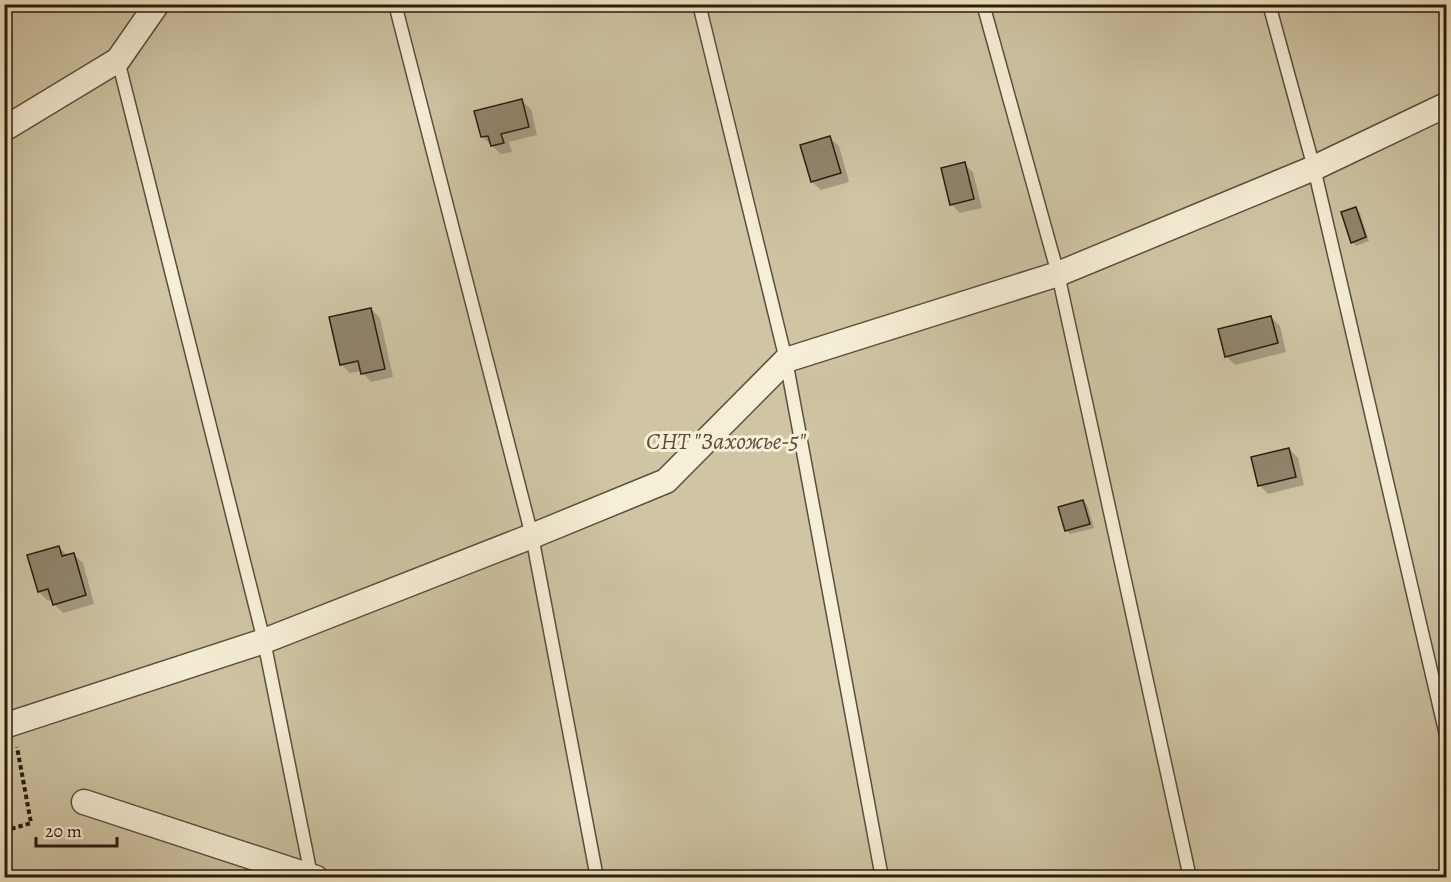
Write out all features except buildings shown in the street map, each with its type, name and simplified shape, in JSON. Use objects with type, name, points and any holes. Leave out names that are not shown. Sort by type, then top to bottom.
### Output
[{"type":"street","points":[[4,129],[118,60],[157,4]]},
{"type":"street","points":[[7,724],[264,641],[666,481],[786,360],[1058,274],[1314,168],[1446,105]]},
{"type":"street","points":[[84,802],[313,876]]},
{"type":"lane","points":[[395,4],[532,536],[597,878]]},
{"type":"lane","points":[[699,4],[786,360],[882,878]]},
{"type":"lane","points":[[983,4],[1058,274],[1190,878]]},
{"type":"lane","points":[[1269,4],[1314,168],[1446,735]]},
{"type":"lane","points":[[118,60],[264,641],[313,876]]},
{"type":"path","points":[[4,831],[31,822],[7,724]]},
{"type":"green space","name":"СНТ \"Захожье-5\"","points":[[4,5],[1446,5],[1446,877],[5,877]]}]
